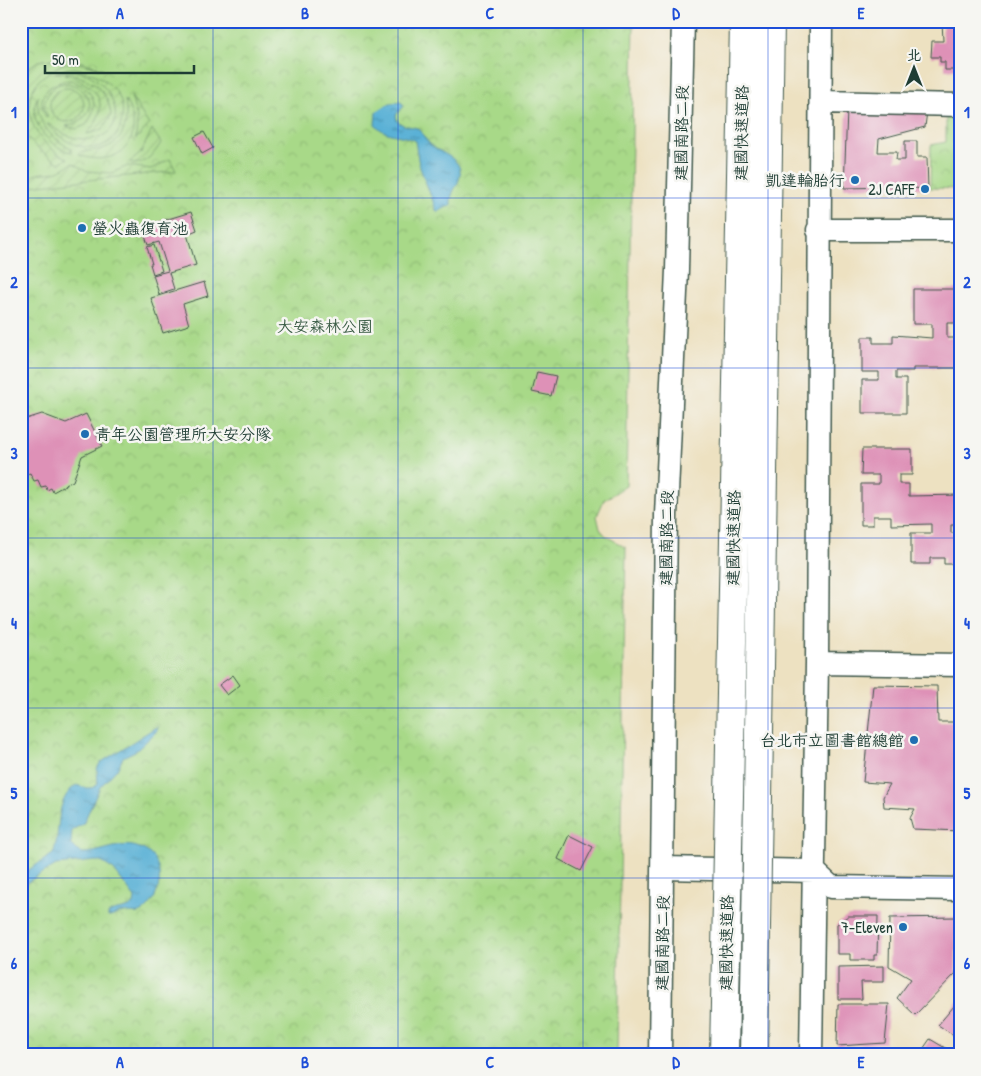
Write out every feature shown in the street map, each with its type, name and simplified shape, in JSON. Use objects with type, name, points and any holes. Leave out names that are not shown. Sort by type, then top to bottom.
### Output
[{"type":"highway","name":"建國快速道路","points":[[724,1055],[744,21]]},
{"type":"highway","name":"建國快速道路","points":[[754,1055],[770,21]]},
{"type":"highway","points":[[706,1055],[710,794],[731,640]]},
{"type":"street","name":"建國南路二段","points":[[660,1055],[666,515],[677,270],[683,21]]},
{"type":"street","points":[[811,1055],[817,663],[820,21]]},
{"type":"street","points":[[821,102],[960,105]]},
{"type":"street","points":[[818,230],[960,230]]},
{"type":"street","points":[[817,663],[960,664]]},
{"type":"street","points":[[663,868],[814,871],[831,887],[960,889]]},
{"type":"green space","name":"大安森林公園","points":[[21,21],[634,21],[626,486],[604,500],[597,516],[600,529],[605,535],[626,548],[617,1055],[21,1055]]},
{"type":"green space","points":[[59,58],[83,62],[103,69],[77,63],[64,64],[51,71],[39,81],[32,92],[29,105],[36,131],[55,151],[68,158],[59,163],[33,144],[26,135],[22,126],[20,105],[21,73],[38,61]]},
{"type":"green space","points":[[75,68],[94,74],[102,79],[116,91],[120,100],[122,119],[119,131],[112,140],[104,145],[86,147],[77,145],[60,136],[47,124],[81,139],[103,136],[111,129],[115,119],[115,108],[111,97],[104,87],[94,78],[82,72],[55,73]]},
{"type":"green space","points":[[67,73],[91,82],[97,86],[107,99],[111,115],[102,130],[87,134],[96,122],[100,112],[98,97],[94,91],[81,81],[65,75]]},
{"type":"green space","points":[[70,80],[90,93],[94,104],[91,117],[86,125],[76,129],[66,126],[82,119],[89,110],[89,100],[83,91],[74,85],[64,83],[54,87],[45,100],[44,107],[48,116],[46,117],[42,103],[46,91],[50,87],[62,81]]},
{"type":"green space","points":[[67,88],[74,89],[79,93],[83,98],[83,112],[79,117],[74,121],[67,122],[60,121],[55,117],[51,112],[50,105],[51,98],[55,93],[60,89]]},
{"type":"green space","points":[[38,96],[39,113],[46,128],[63,144],[71,148],[71,152],[55,145],[41,131],[35,114]]},
{"type":"green space","points":[[131,96],[149,125],[136,139],[137,118]]},
{"type":"green space","points":[[125,100],[131,114],[133,126],[131,138],[126,147],[118,154],[107,158],[79,155],[82,151],[105,148],[119,139],[125,123]]},
{"type":"green space","points":[[946,116],[960,116],[960,189],[930,188],[931,145],[946,142]]},
{"type":"green space","points":[[152,129],[161,143],[149,158],[137,164],[132,164],[130,162],[141,153]]},
{"type":"green space","points":[[170,159],[176,171],[30,186],[30,181],[35,175],[62,170],[73,163],[87,171],[111,173],[128,166],[151,169]]},
{"type":"water","points":[[401,102],[404,106],[396,115],[397,121],[403,125],[417,128],[433,147],[454,160],[460,170],[451,205],[437,212],[419,165],[415,141],[384,131],[375,124],[376,112],[390,103]]},
{"type":"water","points":[[158,727],[157,731],[137,750],[123,757],[118,768],[100,787],[83,824],[72,830],[71,844],[80,853],[123,846],[137,847],[146,851],[158,866],[159,884],[152,902],[142,912],[119,913],[108,917],[108,914],[111,912],[128,908],[134,904],[135,898],[114,870],[96,861],[56,865],[21,886],[21,875],[53,854],[61,808],[69,792],[76,785],[87,788],[98,784],[97,769],[100,763]]},
{"type":"building","points":[[942,21],[960,21],[958,70],[945,70],[945,62],[940,62],[940,57],[931,57],[932,41],[943,41]]},
{"type":"building","points":[[847,110],[927,111],[925,127],[879,139],[878,152],[897,152],[896,160],[905,160],[905,141],[917,141],[917,157],[927,157],[928,189],[895,187],[844,188]]},
{"type":"building","points":[[204,132],[213,148],[202,154],[194,137]]},
{"type":"building","points":[[191,212],[197,230],[187,234],[196,265],[169,273],[174,289],[159,294],[153,275],[168,271],[159,242],[148,245],[142,227]]},
{"type":"building","points":[[154,245],[162,271],[153,274],[147,247]]},
{"type":"building","points":[[204,282],[208,296],[183,304],[189,325],[163,333],[151,298]]},
{"type":"building","points":[[913,289],[960,289],[960,323],[947,323],[947,338],[959,338],[959,368],[913,368],[913,371],[896,371],[896,379],[906,379],[906,413],[862,413],[862,380],[879,380],[879,372],[862,372],[862,337],[873,337],[873,343],[893,343],[893,335],[932,338],[932,324],[913,324]]},
{"type":"building","points":[[537,372],[556,376],[551,396],[532,392]]},
{"type":"building","points":[[42,414],[66,423],[86,414],[102,446],[82,456],[73,481],[53,492],[51,488],[47,490],[46,486],[41,487],[38,480],[34,481],[30,473],[26,475],[21,464],[21,426],[24,424],[23,420]]},
{"type":"building","points":[[862,449],[912,449],[912,475],[899,475],[899,484],[909,484],[909,496],[960,495],[960,525],[951,525],[951,533],[960,533],[960,564],[944,564],[944,558],[930,558],[930,564],[911,564],[911,533],[931,533],[931,524],[891,525],[891,516],[873,516],[873,525],[861,525],[861,484],[879,484],[879,475],[861,475]]},
{"type":"building","points":[[233,675],[240,685],[227,695],[219,685]]},
{"type":"building","name":"台北市立圖書館總館","points":[[873,685],[937,686],[938,722],[960,722],[960,831],[913,829],[910,818],[915,809],[884,807],[883,797],[890,784],[863,782]]},
{"type":"building","points":[[569,835],[593,847],[581,871],[558,859]]},
{"type":"building","points":[[848,916],[878,916],[877,955],[874,955],[874,960],[850,960],[850,954],[837,954],[837,924]]},
{"type":"building","points":[[956,917],[956,973],[915,1015],[897,998],[911,979],[889,966],[890,918]]},
{"type":"building","points":[[884,966],[884,982],[861,982],[862,999],[838,999],[838,967]]},
{"type":"building","points":[[960,999],[960,1036],[958,1038],[938,1025]]},
{"type":"building","points":[[838,1004],[889,1004],[885,1043],[837,1046]]},
{"type":"building","points":[[930,1039],[957,1055],[919,1055]]},
{"type":"place","name":"凱達輪胎行","points":[[855,180]]},
{"type":"place","name":"2J CAFE","points":[[925,189]]},
{"type":"place","name":"螢火蟲復育池","points":[[82,228]]},
{"type":"place","name":"青年公園管理所大安分隊","points":[[85,434]]},
{"type":"place","name":"台北市立圖書館總館","points":[[914,740]]},
{"type":"place","name":"7-Eleven","points":[[903,927]]}]
